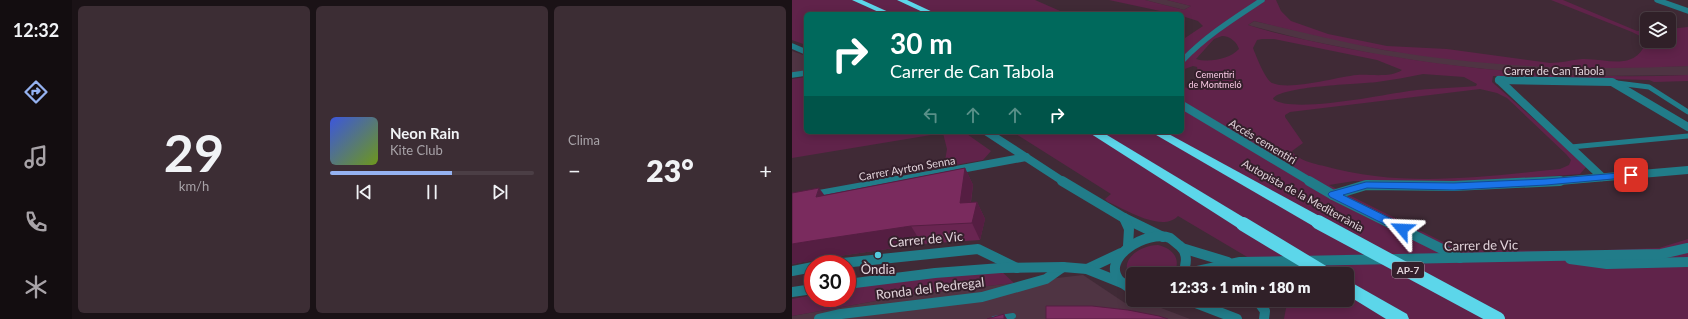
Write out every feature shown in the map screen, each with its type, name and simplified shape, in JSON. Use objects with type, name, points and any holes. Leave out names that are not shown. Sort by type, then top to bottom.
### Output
[{"type":"highway","points":[[856,0],[884,12]]},
{"type":"highway","points":[[901,0],[929,12]]},
{"type":"highway","points":[[1097,134],[1315,267]]},
{"type":"highway","name":"Autopista de la Mediterrània","points":[[1161,134],[1318,222],[1498,319]]},
{"type":"highway","points":[[1354,291],[1395,315]]},
{"type":"street","points":[[1184,59],[1198,44],[1220,27],[1262,0]]},
{"type":"street","points":[[1657,0],[1688,11]]},
{"type":"street","points":[[792,46],[804,51]]},
{"type":"street","points":[[792,75],[804,73]]},
{"type":"street","name":"Carrer de Can Tabola","points":[[1602,176],[1498,80],[1518,79],[1612,82],[1688,127]]},
{"type":"street","name":"Accés cementiri","points":[[1184,106],[1333,194],[1461,259]]},
{"type":"street","name":"Carrer de Vic","points":[[989,134],[1074,189],[1124,218],[1164,238],[1175,241],[1182,248],[1229,262]]},
{"type":"street","name":"Carrer Ayrton Senna","points":[[808,197],[1026,157]]},
{"type":"street","points":[[1333,194],[1366,185],[1454,186],[1546,182],[1602,176],[1688,170]]},
{"type":"street","points":[[1122,283],[1116,271],[1117,262],[1124,250],[1129,229],[1124,218]]},
{"type":"street","name":"Carrer de Vic","points":[[1087,269],[1105,262],[1142,239],[1164,238]]},
{"type":"street","points":[[1182,248],[1187,260],[1185,267]]},
{"type":"street","name":"Carrer de Vic","points":[[1210,267],[1229,262],[1557,258],[1661,254],[1688,248]]},
{"type":"street","name":"Carrer de Vic","points":[[856,262],[978,249],[1017,268]]},
{"type":"street","points":[[1557,258],[1607,264],[1688,262]]},
{"type":"street","points":[[1258,267],[1262,262]]},
{"type":"street","name":"Carrer de Vic","points":[[856,283],[935,273],[1063,267],[1087,269],[1126,286]]},
{"type":"street","name":"Ronda del Pedregal","points":[[819,319],[841,314],[982,297],[1046,279],[1063,267]]},
{"type":"street","points":[[792,270],[804,268]]},
{"type":"street","points":[[792,292],[804,290]]},
{"type":"street","points":[[1209,307],[1237,319]]},
{"type":"street","points":[[1262,307],[1265,311],[1264,319]]},
{"type":"lane","points":[[1617,84],[1649,87],[1688,112]]},
{"type":"lane","points":[[1571,148],[1688,136]]},
{"type":"lane","points":[[994,319],[1014,316]]},
{"type":"shaded area","points":[[1145,0],[1167,0],[1191,6],[1184,10]]},
{"type":"shaded area","points":[[1254,21],[1384,50],[1440,57],[1494,63],[1584,68],[1688,66],[1688,75],[1591,76],[1494,70],[1439,64],[1380,55],[1306,40],[1248,25]]},
{"type":"shaded area","points":[[792,51],[804,55],[804,71],[792,73]]},
{"type":"shaded area","points":[[1083,275],[1126,303],[1126,307],[1161,308],[1190,319],[792,319],[792,316],[842,307],[856,307],[856,305],[909,295]]},
{"type":"green space","points":[[792,0],[1035,0],[1062,12],[804,12],[804,44],[792,40]]},
{"type":"green space","name":"Cementiri de Montmeló","points":[[1109,0],[1145,0],[1184,10],[1191,6],[1167,0],[1276,0],[1281,11],[1291,21],[1328,34],[1387,46],[1447,49],[1550,63],[1582,59],[1618,62],[1627,61],[1634,58],[1643,48],[1676,48],[1676,28],[1688,27],[1688,66],[1574,68],[1498,64],[1422,56],[1368,47],[1254,21],[1248,25],[1284,35],[1345,48],[1387,56],[1472,68],[1515,72],[1602,76],[1688,75],[1688,81],[1654,82],[1649,80],[1493,76],[1492,82],[1587,166],[1580,174],[1455,184],[1354,181],[1329,185],[1459,250],[1577,251],[1659,248],[1688,239],[1688,319],[1284,319],[1286,307],[1354,307],[1354,267],[1264,267],[1178,216],[1171,221],[1153,221],[1133,214],[1108,202],[1105,199],[1111,194],[1016,134],[1184,134],[1184,87],[1201,90],[1197,67],[1193,66],[1184,69],[1184,39],[1203,26],[1198,21],[1184,17],[1184,12],[1165,12]],"holes":[[[1222,36],[1228,37],[1238,46],[1239,49],[1235,52],[1225,58],[1207,61],[1196,59],[1214,39]],[[1274,39],[1377,60],[1402,70],[1386,75],[1357,75],[1302,85],[1280,85],[1269,81],[1258,62],[1253,48],[1257,40]],[[1423,74],[1464,77],[1477,84],[1476,86],[1417,90],[1317,104],[1298,105],[1283,103],[1273,99],[1278,95],[1289,91],[1304,88],[1377,82]],[[1480,89],[1497,93],[1507,98],[1566,154],[1571,160],[1569,165],[1560,169],[1442,179],[1382,177],[1353,173],[1311,163],[1294,154],[1292,151],[1303,143],[1285,117],[1285,115],[1290,112]]]},
{"type":"green space","points":[[1551,0],[1563,0],[1637,31],[1640,31],[1640,36]]},
{"type":"green space","points":[[804,77],[804,134],[937,134],[792,158],[792,79]]},
{"type":"green space","points":[[943,134],[967,134],[991,151],[983,160],[944,167],[947,149]]},
{"type":"green space","points":[[1151,246],[1163,246],[1171,251],[1176,259],[1176,267],[1127,267],[1128,260],[1132,255]]},
{"type":"green space","points":[[1001,271],[1014,283],[909,295],[856,305],[856,286],[869,283]]},
{"type":"green space","points":[[804,297],[804,307],[842,307],[792,316],[792,299]]},
{"type":"building","points":[[965,168],[960,203],[977,202],[972,223],[911,226],[792,244],[792,193],[819,188],[816,197]]},
{"type":"building","points":[[1046,306],[1092,306],[1128,310],[1168,319],[1046,319]]},
{"type":"building","points":[[1004,314],[1004,319],[987,319]]},
{"type":"place","name":"Òndia","points":[[878,255]]},
{"type":"route","points":[[1402,229],[1333,194],[1366,185],[1454,186],[1546,182],[1602,176],[1631,175]]}]
